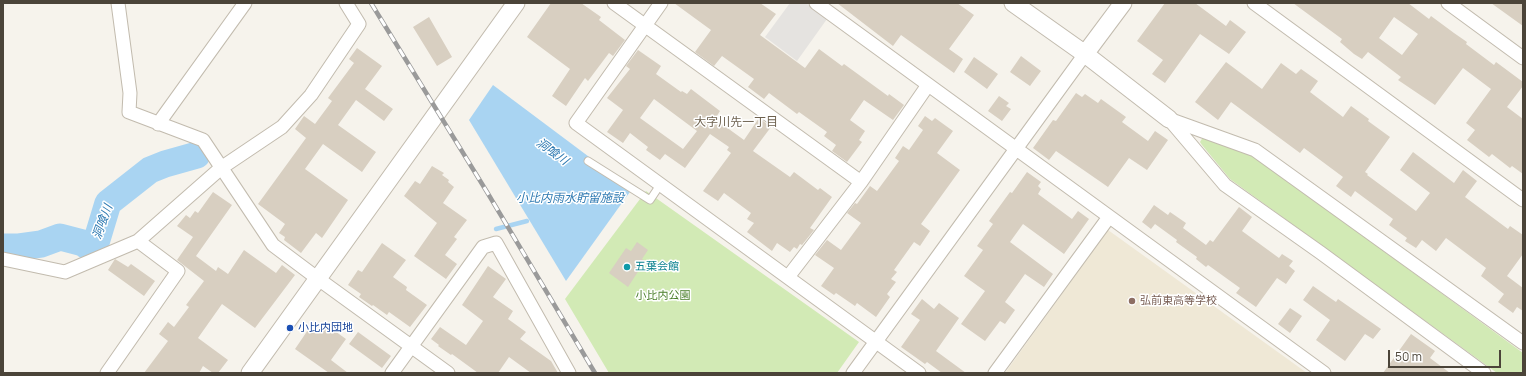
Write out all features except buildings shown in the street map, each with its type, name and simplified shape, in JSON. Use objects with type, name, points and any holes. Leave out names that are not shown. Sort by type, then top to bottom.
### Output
[{"type":"street","points":[[118,3],[130,93],[129,112],[203,140],[273,245],[448,373]]},
{"type":"street","points":[[158,124],[245,3]]},
{"type":"street","points":[[3,260],[65,272],[138,241],[221,168],[282,127],[311,95],[359,24],[346,3]]},
{"type":"street","points":[[250,373],[516,3]]},
{"type":"street","points":[[614,3],[860,182]]},
{"type":"street","points":[[662,3],[576,123],[919,373]]},
{"type":"street","points":[[1013,3],[1085,54],[1169,119],[1226,185],[1484,373]]},
{"type":"street","points":[[852,373],[1123,3]]},
{"type":"street","points":[[1448,3],[1523,58]]},
{"type":"street","points":[[820,4],[928,85],[1324,373]]},
{"type":"street","points":[[1261,5],[1523,200]]},
{"type":"street","points":[[788,277],[860,182],[928,85]]},
{"type":"street","points":[[1169,119],[1255,150],[1523,343]]},
{"type":"street","points":[[996,373],[1109,217]]},
{"type":"street","points":[[107,373],[178,271],[138,241]]},
{"type":"street","points":[[392,373],[483,247],[496,243],[569,373]]},
{"type":"lane","points":[[588,161],[650,200],[660,185]]},
{"type":"shaded area","points":[[790,3],[806,3],[827,19],[797,61],[765,37]]},
{"type":"shaded area","name":"弘前東高等学校","points":[[1108,230],[1307,373],[1005,373]]},
{"type":"green space","points":[[1203,137],[1250,153],[1523,353],[1523,373],[1497,373],[1230,179],[1200,142]]},
{"type":"green space","name":"小比内公園","points":[[646,191],[859,342],[837,373],[609,373],[565,299]]},
{"type":"water","name":"小比内雨水貯留施設","points":[[493,85],[632,189],[566,281],[469,120]]},
{"type":"waterway","name":"洞喰川","points":[[3,247],[19,247],[41,244],[60,237],[83,243],[90,248],[95,246],[108,203],[150,170],[197,155]]},
{"type":"waterway","points":[[496,229],[527,221]]},
{"type":"railway","points":[[371,3],[487,192],[595,373]]},
{"type":"place","name":"五葉会館","points":[[627,267]]},
{"type":"place","name":"弘前東高等学校","points":[[1132,301]]},
{"type":"place","name":"小比内団地","points":[[290,328]]},
{"type":"district","name":"大字川先一丁目","points":[[736,123]]}]
